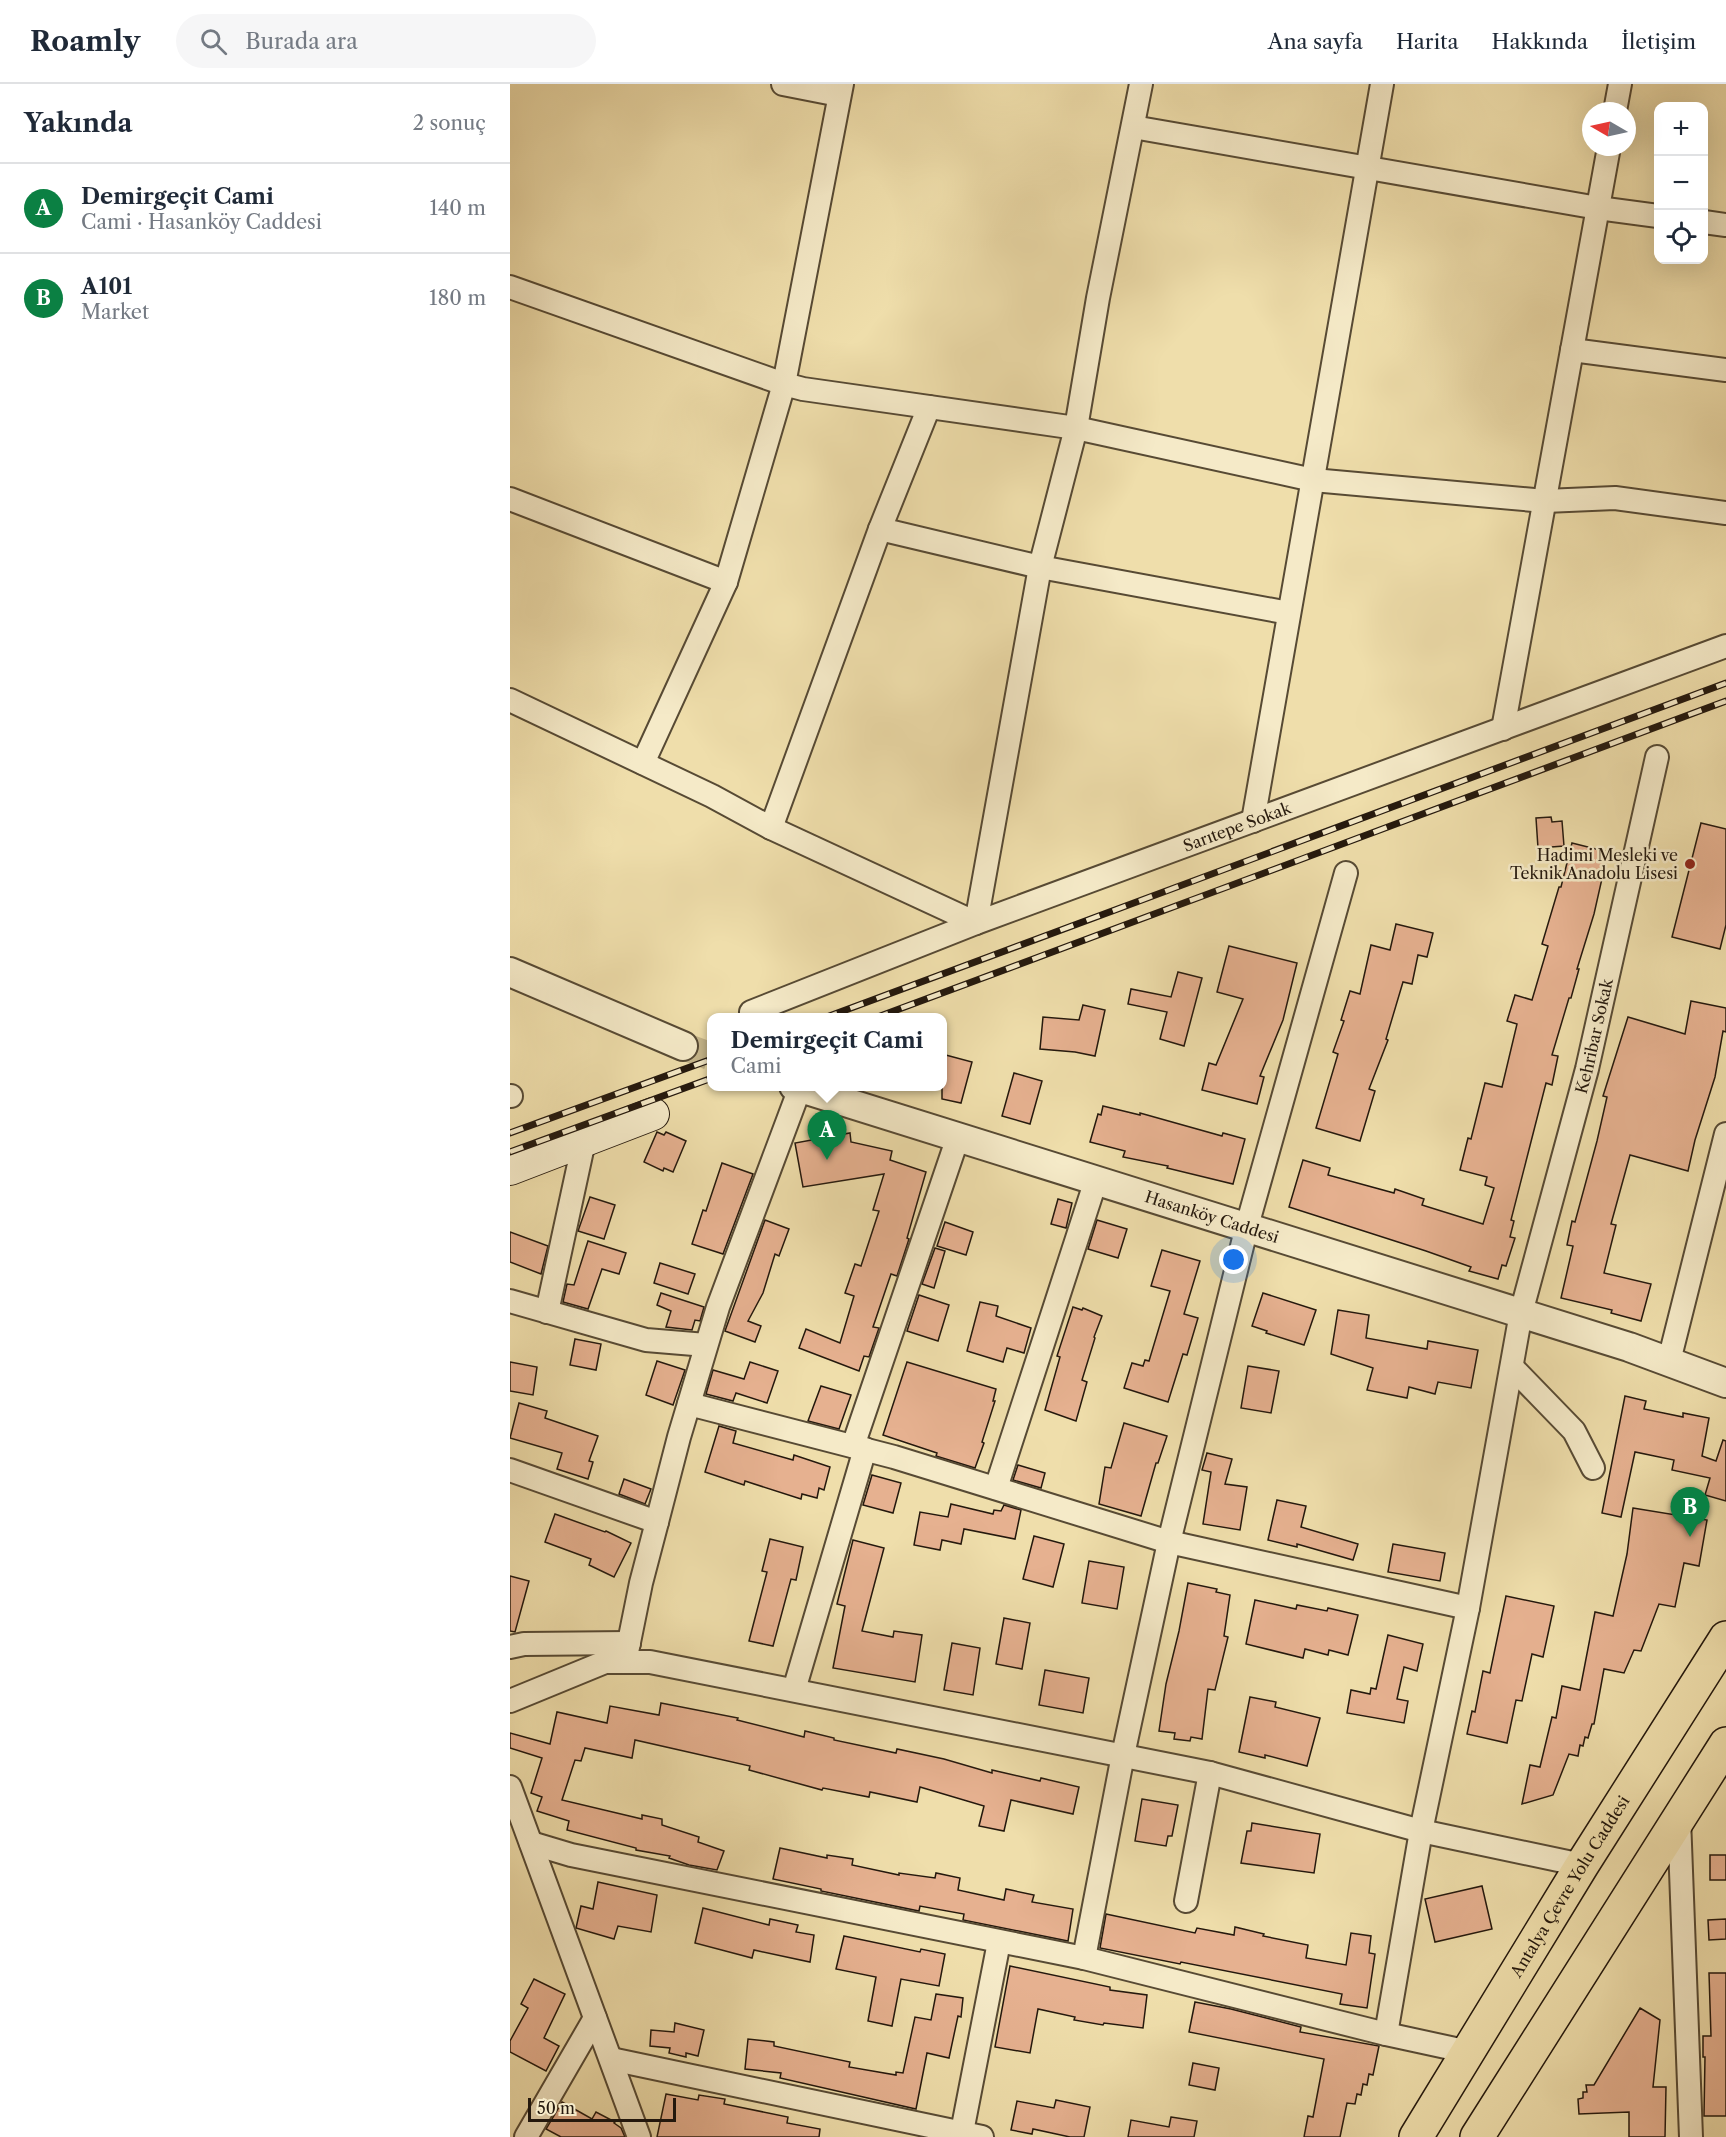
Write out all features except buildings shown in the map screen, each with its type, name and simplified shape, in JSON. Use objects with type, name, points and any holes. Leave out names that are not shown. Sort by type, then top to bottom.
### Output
[{"type":"highway","name":"Antalya Çevre Yolu Caddesi","points":[[1416,2137],[1582,1865],[1726,1638]]},
{"type":"highway","points":[[1477,2137],[1726,1744]]},
{"type":"main road","points":[[510,1169],[652,1114]]},
{"type":"street","points":[[643,763],[726,582],[784,384],[840,90],[783,84]]},
{"type":"street","points":[[510,700],[712,796],[771,828],[976,923],[1040,567],[1076,428],[1098,298],[1142,84]]},
{"type":"street","points":[[1252,821],[1382,84]]},
{"type":"street","points":[[1617,102],[1620,84]]},
{"type":"street","points":[[1133,127],[1598,208],[1654,215]]},
{"type":"street","points":[[1503,729],[1607,156]]},
{"type":"street","points":[[1708,223],[1726,225]]},
{"type":"street","points":[[510,287],[784,384],[1076,428],[1312,480],[1545,501],[1615,498],[1726,513]]},
{"type":"street","points":[[1572,350],[1726,370]]},
{"type":"street","points":[[771,828],[880,529],[929,407]]},
{"type":"street","points":[[510,499],[726,582]]},
{"type":"street","points":[[880,529],[1040,567],[1289,613]]},
{"type":"street","name":"Sarıtepe Sokak","points":[[751,1012],[976,923],[1726,646]]},
{"type":"street","name":"Kehribar Sokak","points":[[1386,2034],[1421,1832],[1468,1608],[1521,1313],[1587,1069],[1657,757]]},
{"type":"street","points":[[1084,1958],[1123,1755],[1168,1542],[1247,1226],[1346,873]]},
{"type":"street","points":[[510,972],[683,1046]]},
{"type":"street","points":[[627,1653],[641,1583],[717,1307],[796,1091]]},
{"type":"street","name":"Hasanköy Caddesi","points":[[810,1091],[1629,1347]]},
{"type":"street","points":[[1670,1357],[1726,1134]]},
{"type":"street","points":[[794,1690],[859,1448],[958,1137]]},
{"type":"street","points":[[547,1312],[584,1141]]},
{"type":"street","points":[[996,1488],[1096,1180]]},
{"type":"street","points":[[510,1301],[646,1340],[706,1345]]},
{"type":"street","points":[[1629,1347],[1726,1369]]},
{"type":"street","points":[[1629,1347],[1726,1383]]},
{"type":"street","points":[[1512,1367],[1574,1431],[1593,1467]]},
{"type":"street","points":[[689,1404],[859,1448],[1168,1542],[1468,1608]]},
{"type":"street","points":[[510,1470],[657,1522]]},
{"type":"street","points":[[510,1647],[524,1644],[627,1653],[650,1662],[1210,1773],[1421,1832],[1582,1865]]},
{"type":"street","points":[[510,1701],[627,1653]]},
{"type":"street","points":[[1186,1901],[1210,1773]]},
{"type":"street","points":[[510,1787],[516,1828],[531,1843],[639,2137]]},
{"type":"street","points":[[1679,1818],[1691,2137]]},
{"type":"street","points":[[531,1843],[571,1855],[1084,1958],[1386,2034],[1469,2052]]},
{"type":"street","points":[[611,2060],[968,2135],[999,1942]]},
{"type":"street","points":[[526,2137],[596,2018]]},
{"type":"tunnel","points":[[683,1046],[707,1055]]},
{"type":"railway","points":[[837,1013],[1726,683]]},
{"type":"railway","points":[[888,1013],[1726,701]]},
{"type":"railway","points":[[510,1133],[707,1061]]},
{"type":"railway","points":[[510,1152],[707,1080]]},
{"type":"place","name":"Hadimi Mesleki ve Teknik Anadolu Lisesi","points":[[1690,864]]},
{"type":"place","name":"Demirgeçit Cami","points":[[827,1160]]},
{"type":"place","name":"A101","points":[[1690,1537]]}]
